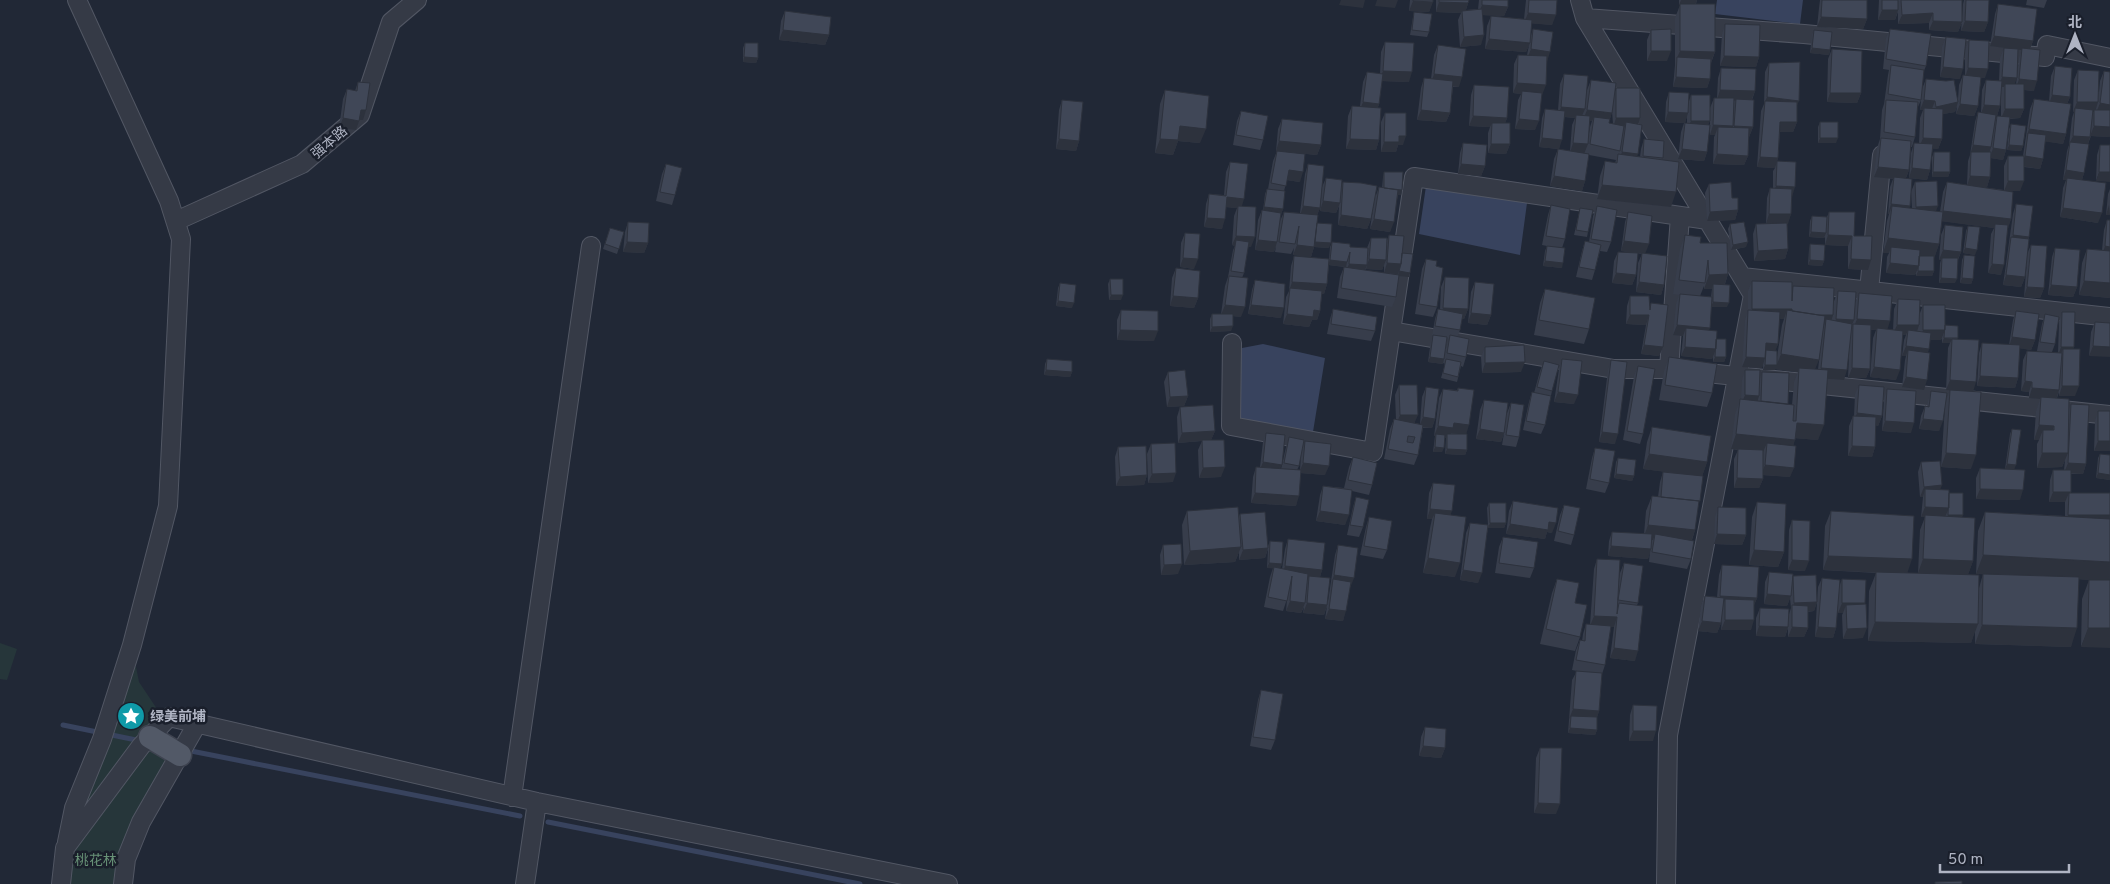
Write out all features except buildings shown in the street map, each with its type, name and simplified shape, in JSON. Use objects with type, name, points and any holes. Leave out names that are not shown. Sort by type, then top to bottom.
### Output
[{"type":"main road","points":[[149,737],[180,755]]},
{"type":"street","points":[[62,884],[65,848],[74,808],[102,739],[132,645],[168,506],[182,239],[169,201],[77,0]]},
{"type":"street","name":"强本路","points":[[176,221],[302,164],[360,115],[391,22],[417,0]]},
{"type":"street","points":[[1580,0],[1585,18],[1753,295],[1668,735],[1666,884]]},
{"type":"street","points":[[1585,18],[1892,42],[2045,57],[2047,45],[2110,58]]},
{"type":"street","points":[[1890,62],[1892,42]]},
{"type":"street","points":[[1869,291],[1883,142]]},
{"type":"street","points":[[1232,343],[1231,426],[1373,452],[1414,177],[1708,220]]},
{"type":"street","points":[[1669,369],[1680,216]]},
{"type":"street","points":[[512,797],[591,246]]},
{"type":"street","points":[[1742,277],[2110,317]]},
{"type":"street","points":[[1391,331],[1614,369],[1669,369],[1738,375],[2110,415]]},
{"type":"street","points":[[65,848],[149,737],[169,717],[512,797],[948,884]]},
{"type":"street","points":[[123,884],[126,859],[141,822],[197,724]]},
{"type":"street","points":[[525,884],[536,802]]},
{"type":"green space","points":[[0,643],[17,649],[7,680],[0,679]]},
{"type":"green space","points":[[132,667],[136,667],[139,682],[159,712],[82,813],[78,809]]},
{"type":"green space","name":"桃花林","points":[[152,746],[171,758],[118,884],[67,884],[69,856]]},
{"type":"water","points":[[1717,0],[1803,0],[1800,24],[1715,14]]},
{"type":"water","points":[[1426,186],[1527,203],[1520,255],[1419,234]]},
{"type":"water","points":[[1263,344],[1325,358],[1312,438],[1246,423],[1237,418],[1236,379],[1242,348]]},
{"type":"waterway","points":[[63,725],[141,741]]},
{"type":"waterway","points":[[186,750],[520,816]]},
{"type":"waterway","points":[[548,822],[860,884]]},
{"type":"place","name":"绿美前埔","points":[[131,716]]}]
